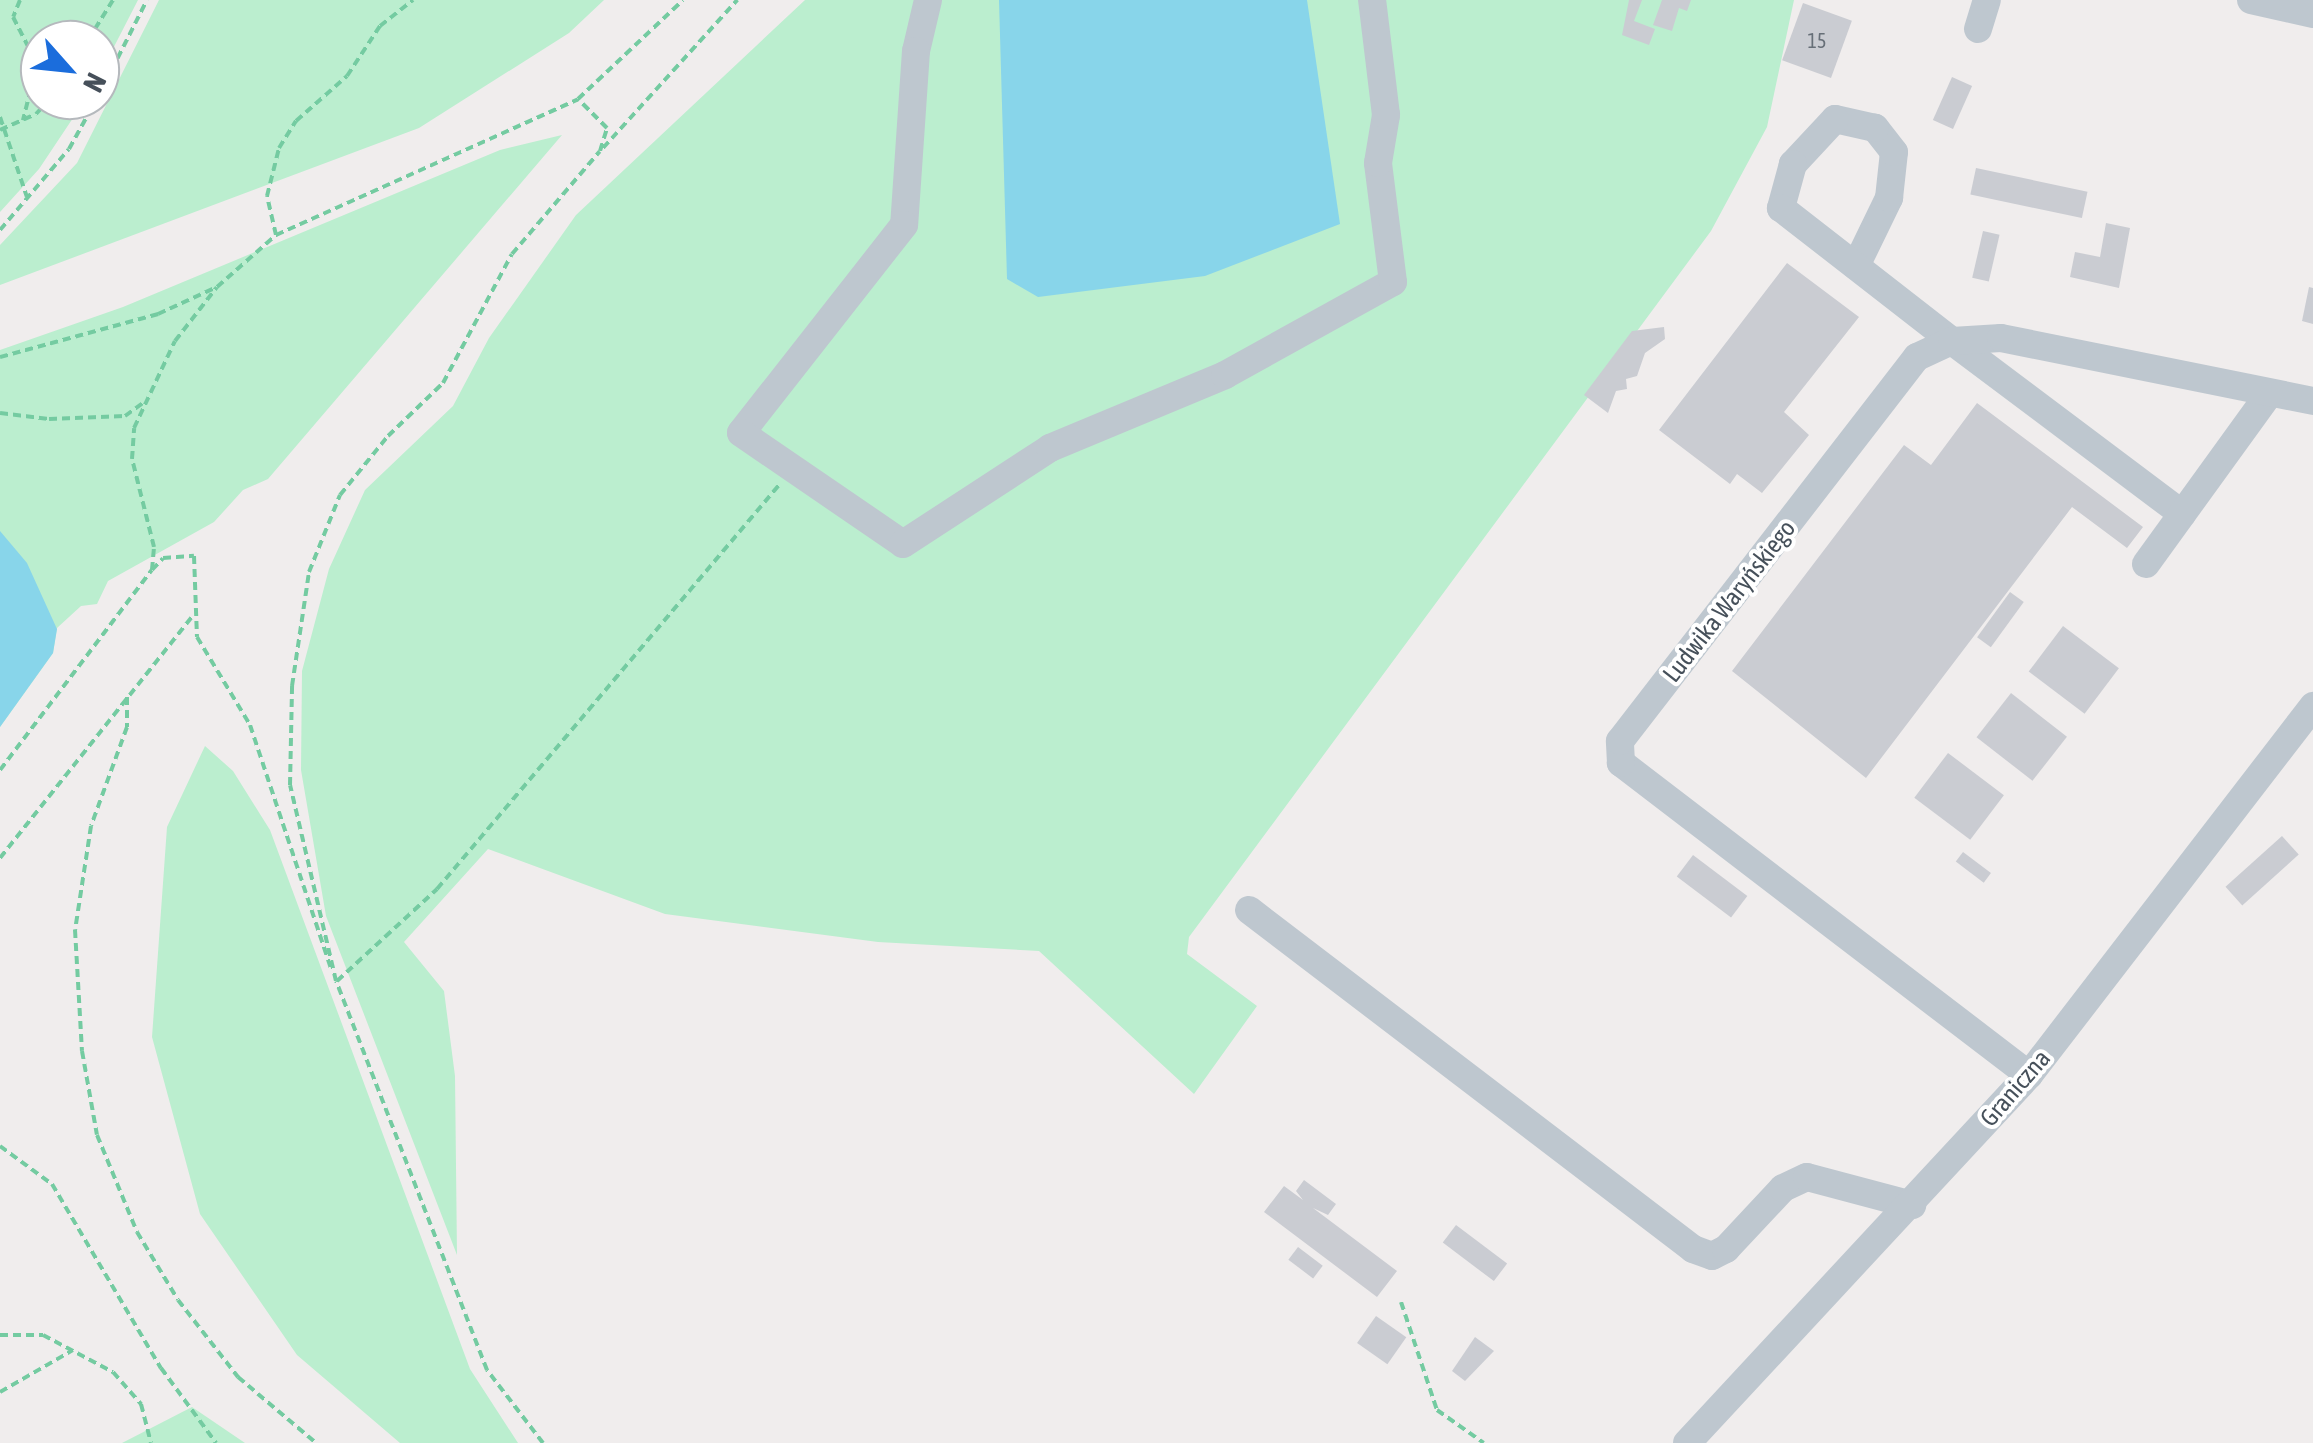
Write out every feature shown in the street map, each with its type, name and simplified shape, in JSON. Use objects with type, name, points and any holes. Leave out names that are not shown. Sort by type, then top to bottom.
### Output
[{"type":"street","points":[[928,0],[916,51],[904,224],[741,434],[791,472],[903,544],[1050,448],[1225,375],[1394,282],[1378,162],[1386,114],[1372,0]]},
{"type":"street","points":[[1978,29],[1988,0]]},
{"type":"street","points":[[2251,0],[2313,14]]},
{"type":"street","points":[[1856,266],[1889,198],[1894,152],[1875,128],[1835,118],[1793,164],[1781,208],[1952,341],[2182,514]]},
{"type":"street","name":"Ludwika Waryńskiego","points":[[2029,1075],[1621,763],[1620,740],[1917,358],[1952,341],[2001,338],[2313,402]]},
{"type":"street","points":[[2146,564],[2270,393]]},
{"type":"street","name":"Graniczna","points":[[1687,1443],[2029,1075],[2313,706]]},
{"type":"street","points":[[1249,910],[1693,1249],[1712,1256],[1726,1249],[1783,1188],[1807,1177],[1824,1176],[1912,1204]]},
{"type":"path","points":[[20,0],[13,17],[20,31]]},
{"type":"path","points":[[120,53],[147,0]]},
{"type":"path","points":[[276,235],[267,196],[279,148],[296,121],[347,76],[380,26],[413,0]]},
{"type":"path","points":[[152,570],[154,547],[132,459],[144,402],[175,341],[217,287],[276,235],[578,99],[683,0]]},
{"type":"path","points":[[336,981],[290,785],[292,686],[310,572],[340,495],[388,436],[443,383],[512,254],[737,0]]},
{"type":"path","points":[[578,99],[607,128],[600,152]]},
{"type":"path","points":[[0,116],[28,198]]},
{"type":"path","points":[[2,129],[23,120]]},
{"type":"path","points":[[0,230],[70,149],[85,120]]},
{"type":"path","points":[[0,357],[158,314],[217,287]]},
{"type":"path","points":[[0,413],[49,419],[126,416],[144,402]]},
{"type":"path","points":[[336,981],[437,889],[791,472]]},
{"type":"path","points":[[0,770],[105,638],[152,570],[163,558],[194,556],[197,638],[216,676],[250,725],[336,981],[487,1370],[543,1443]]},
{"type":"path","points":[[0,858],[195,613]]},
{"type":"path","points":[[127,696],[127,726],[91,826],[75,930],[82,1051],[97,1135],[136,1232],[178,1300],[238,1377],[316,1443]]},
{"type":"path","points":[[0,1146],[52,1184],[161,1368],[216,1443]]},
{"type":"path","points":[[1401,1302],[1437,1410],[1484,1443]]},
{"type":"path","points":[[0,1334],[43,1336],[74,1350],[132,1388],[151,1443]]},
{"type":"path","points":[[0,1392],[74,1350]]},
{"type":"green space","points":[[0,0],[138,0],[120,35],[120,20],[20,20],[20,120],[72,120],[39,169],[0,212]]},
{"type":"green space","points":[[159,0],[604,0],[569,33],[419,128],[0,285],[0,245],[77,163],[99,120],[120,120],[120,78]]},
{"type":"green space","points":[[805,0],[1794,0],[1767,127],[1711,231],[1189,937],[1187,954],[1257,1006],[1194,1094],[1039,951],[878,942],[665,914],[488,849],[404,942],[444,991],[455,1076],[457,1255],[326,916],[301,770],[302,671],[329,569],[365,490],[453,406],[489,338],[576,215]]},
{"type":"green space","points":[[562,135],[268,479],[243,490],[214,522],[108,581],[97,604],[81,606],[57,628],[53,653],[0,727],[0,350],[123,307],[500,150]]},
{"type":"green space","points":[[205,746],[233,771],[270,830],[470,1369],[518,1443],[400,1443],[297,1355],[200,1214],[152,1037],[167,827]]},
{"type":"green space","points":[[192,1407],[245,1443],[122,1443]]},
{"type":"water","points":[[999,0],[1307,0],[1340,224],[1205,276],[1038,297],[1007,279]]},
{"type":"water","points":[[0,531],[27,563],[57,629],[53,653],[0,727]]},
{"type":"building","points":[[1629,0],[1642,0],[1634,21],[1655,29],[1649,45],[1622,35]]},
{"type":"building","points":[[1662,0],[1691,0],[1687,11],[1679,8],[1672,31],[1653,25]]},
{"type":"building","points":[[1803,3],[1852,21],[1831,78],[1782,60]]},
{"type":"building","points":[[1952,77],[1972,86],[1953,129],[1933,120]]},
{"type":"building","points":[[1976,168],[2088,192],[2082,218],[1970,194]]},
{"type":"building","points":[[2106,223],[2130,228],[2119,288],[2070,277],[2075,252],[2100,257]]},
{"type":"building","points":[[1983,231],[2000,235],[1989,282],[1972,278]]},
{"type":"building","points":[[1787,263],[1859,317],[1784,412],[1809,435],[1762,493],[1737,474],[1730,484],[1659,430]]},
{"type":"building","points":[[2309,287],[2313,288],[2313,324],[2302,321]]},
{"type":"building","points":[[1664,327],[1665,339],[1645,353],[1637,376],[1626,379],[1627,389],[1616,391],[1608,413],[1584,395],[1632,331]]},
{"type":"building","points":[[1977,403],[2143,527],[2127,548],[2072,507],[1866,778],[1732,671],[1904,445],[1931,465]]},
{"type":"building","points":[[2010,592],[2024,602],[1991,647],[1977,637]]},
{"type":"building","points":[[2063,626],[2119,668],[2085,714],[2029,672]]},
{"type":"building","points":[[2011,693],[2067,737],[2032,781],[1977,737]]},
{"type":"building","points":[[1948,753],[2004,795],[1970,840],[1914,798]]},
{"type":"building","points":[[2282,836],[2299,855],[2242,905],[2226,887]]},
{"type":"building","points":[[1963,852],[1991,873],[1984,883],[1956,862]]},
{"type":"building","points":[[1693,855],[1747,896],[1731,917],[1677,877]]},
{"type":"building","points":[[1304,1180],[1336,1204],[1328,1215],[1313,1208],[1397,1271],[1377,1297],[1264,1212],[1284,1186],[1303,1200],[1296,1191]]},
{"type":"building","points":[[1456,1225],[1507,1264],[1494,1281],[1443,1243]]},
{"type":"building","points":[[1298,1247],[1323,1266],[1313,1278],[1288,1260]]},
{"type":"building","points":[[1376,1316],[1406,1337],[1387,1364],[1357,1343]]},
{"type":"building","points":[[1475,1337],[1494,1351],[1465,1381],[1452,1371]]}]
